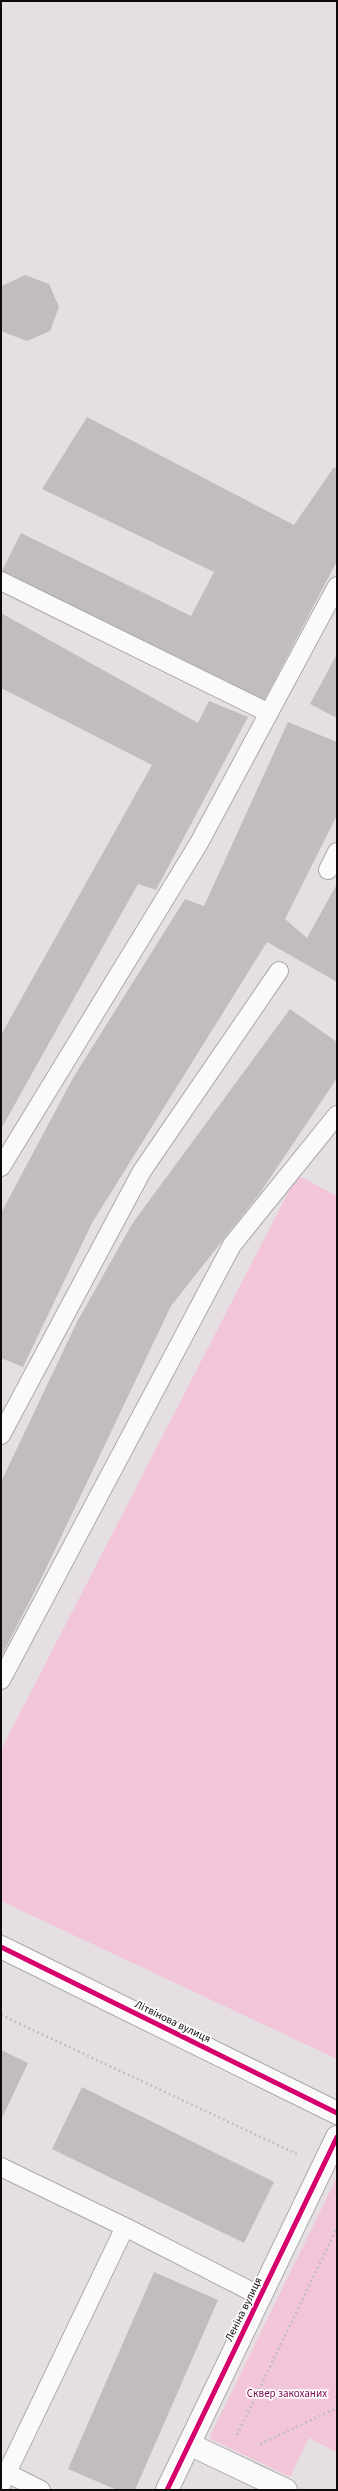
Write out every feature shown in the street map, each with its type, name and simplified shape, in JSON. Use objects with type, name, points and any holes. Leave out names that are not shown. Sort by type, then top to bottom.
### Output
[{"type":"street","name":"Літвінова вулиця","points":[[1,1947],[337,2112]]},
{"type":"street","name":"Леніна вулиця","points":[[167,2490],[337,2137]]},
{"type":"street","points":[[189,2444],[286,2490]]},
{"type":"lane","points":[[1,581],[269,713]]},
{"type":"lane","points":[[1,1167],[199,843],[337,586]]},
{"type":"lane","points":[[328,870],[337,852]]},
{"type":"lane","points":[[1,1435],[142,1171],[279,971]]},
{"type":"lane","points":[[1,1680],[232,1245],[337,1114]]},
{"type":"lane","points":[[1,2167],[125,2227],[260,2296]]},
{"type":"lane","points":[[40,2490],[4,2479],[125,2227]]},
{"type":"path","points":[[1,2015],[302,2157]]},
{"type":"path","points":[[224,2461],[337,2228]]},
{"type":"path","points":[[224,2461],[337,2408]]},
{"type":"green space","points":[[297,1175],[337,1196],[337,2059],[1,1901],[1,1750]]},
{"type":"green space","name":"Сквер закоханих","points":[[337,2177],[337,2452],[309,2438],[290,2477],[209,2438]]},
{"type":"building","points":[[25,275],[49,284],[59,307],[50,331],[27,341],[3,332],[1,327],[2,286]]},
{"type":"building","points":[[87,417],[294,525],[334,467],[337,469],[337,561],[264,701],[1,573],[21,533],[191,616],[214,572],[42,489]]},
{"type":"building","points":[[1,613],[198,723],[209,701],[248,717],[156,890],[138,884],[1,1129],[1,1035],[152,765],[1,688]]},
{"type":"building","points":[[337,654],[337,718],[310,704]]},
{"type":"building","points":[[288,722],[337,742],[337,815],[285,919],[307,938],[337,884],[337,982],[267,942],[92,1223],[23,1367],[1,1358],[1,1213],[73,1078],[185,899],[204,906]]},
{"type":"building","points":[[290,1009],[337,1042],[337,1078],[260,1193],[171,1306],[40,1581],[1,1657],[1,1482],[77,1322],[132,1224]]},
{"type":"building","points":[[1,2050],[28,2063],[1,2120]]},
{"type":"building","points":[[82,2087],[274,2182],[244,2243],[52,2149]]},
{"type":"building","points":[[154,2272],[218,2300],[135,2490],[117,2490],[68,2469]]},
{"type":"cycle path","points":[[1,1947],[337,2113]]},
{"type":"cycle path","points":[[167,2490],[337,2137]]}]
